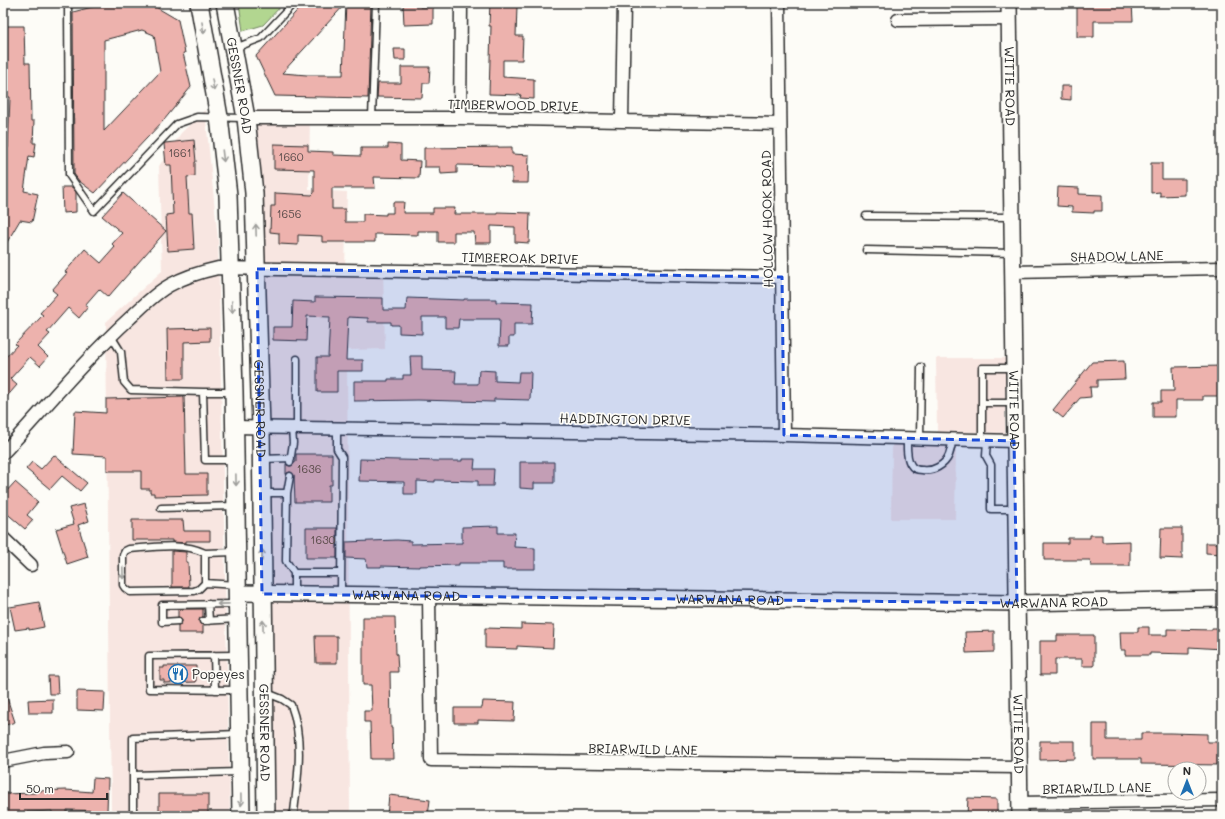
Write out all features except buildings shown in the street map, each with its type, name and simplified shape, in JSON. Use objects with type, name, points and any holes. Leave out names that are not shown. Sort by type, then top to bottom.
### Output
[{"type":"main road","name":"GESSNER ROAD","points":[[199,3],[218,117],[228,195],[239,598],[241,816]]},
{"type":"main road","name":"GESSNER ROAD","points":[[225,3],[246,118],[254,193],[262,459],[260,589],[264,692],[266,816]]},
{"type":"street","points":[[460,118],[461,3]]},
{"type":"street","points":[[622,121],[624,3]]},
{"type":"street","name":"HOLLOW HOOK ROAD","points":[[778,3],[784,435]]},
{"type":"street","name":"WITTE ROAD","points":[[1008,3],[1020,810]]},
{"type":"street","points":[[898,20],[1009,19]]},
{"type":"street","name":"TIMBERWOOD DRIVE","points":[[246,118],[460,118],[780,124]]},
{"type":"street","name":"TIMBEROAK DRIVE","points":[[3,453],[111,336],[144,305],[168,286],[194,273],[218,268],[231,268],[782,276]]},
{"type":"street","name":"SHADOW LANE","points":[[1012,272],[1222,268]]},
{"type":"street","name":"HADDINGTON DRIVE","points":[[235,427],[784,435],[1014,441]]},
{"type":"street","points":[[3,538],[31,565]]},
{"type":"street","name":"WARWANA ROAD","points":[[239,598],[260,589],[294,595],[1017,603],[1222,599]]},
{"type":"street","name":"BRIARWILD LANE","points":[[429,596],[431,760],[1019,767]]},
{"type":"street","points":[[3,761],[44,753],[68,752]]},
{"type":"street","name":"BRIARWILD LANE","points":[[1020,810],[1222,800]]},
{"type":"lane","points":[[72,3],[68,5],[69,175],[94,211],[177,124],[197,117],[246,118]]},
{"type":"lane","points":[[234,48],[262,38],[294,3]]},
{"type":"lane","points":[[372,118],[376,3]]},
{"type":"lane","points":[[866,216],[1011,217]]},
{"type":"lane","points":[[866,250],[1012,253]]},
{"type":"lane","points":[[111,336],[121,352],[124,382],[131,390],[234,392]]},
{"type":"lane","points":[[262,459],[291,460],[295,428],[297,359]]},
{"type":"lane","points":[[920,438],[921,367]]},
{"type":"lane","points":[[1013,368],[982,368],[982,403],[986,456],[991,465],[991,510],[1015,509]]},
{"type":"lane","points":[[203,392],[205,460],[236,460]]},
{"type":"lane","points":[[982,403],[1014,403]]},
{"type":"lane","points":[[337,429],[337,449],[342,457],[341,595]]},
{"type":"lane","points":[[907,438],[907,453],[911,467],[916,470],[926,471],[936,468],[945,462],[950,454],[952,440]]},
{"type":"lane","points":[[290,476],[287,493],[286,561],[294,573],[294,595]]},
{"type":"lane","points":[[262,493],[287,493]]},
{"type":"lane","points":[[162,508],[236,506]]},
{"type":"lane","points":[[205,553],[205,583],[199,590],[130,592],[123,585],[123,555],[125,551],[129,549],[184,547],[197,549],[205,553],[237,552]]},
{"type":"lane","points":[[294,573],[341,573]]},
{"type":"lane","points":[[205,583],[239,598]]},
{"type":"lane","points":[[178,621],[162,622],[162,605],[208,604],[239,598]]},
{"type":"lane","points":[[208,604],[206,621],[239,598]]},
{"type":"lane","points":[[214,655],[215,690]]},
{"type":"lane","points":[[239,655],[149,656],[149,689],[239,690]]},
{"type":"lane","points":[[264,692],[282,699],[291,705],[295,717],[300,758],[294,812],[291,816]]},
{"type":"lane","points":[[133,816],[133,738],[240,734]]},
{"type":"lane","points":[[133,775],[240,772]]},
{"type":"highlighted area","points":[[257,269],[782,277],[784,435],[1014,441],[1017,603],[262,594]]},
{"type":"shaded area","points":[[205,110],[218,240],[230,816],[111,816],[106,322],[162,271],[159,166],[181,133]]},
{"type":"shaded area","points":[[255,110],[310,110],[309,190],[347,192],[345,270],[383,270],[385,349],[347,350],[350,816],[276,816],[263,238]]},
{"type":"shaded area","points":[[936,358],[1005,358],[1005,433],[937,432]]},
{"type":"shaded area","points":[[892,445],[956,445],[955,519],[891,519]]},
{"type":"green space","points":[[239,3],[284,3],[263,25],[243,31]]},
{"type":"place","name":"Popeyes","points":[[178,674]]}]
